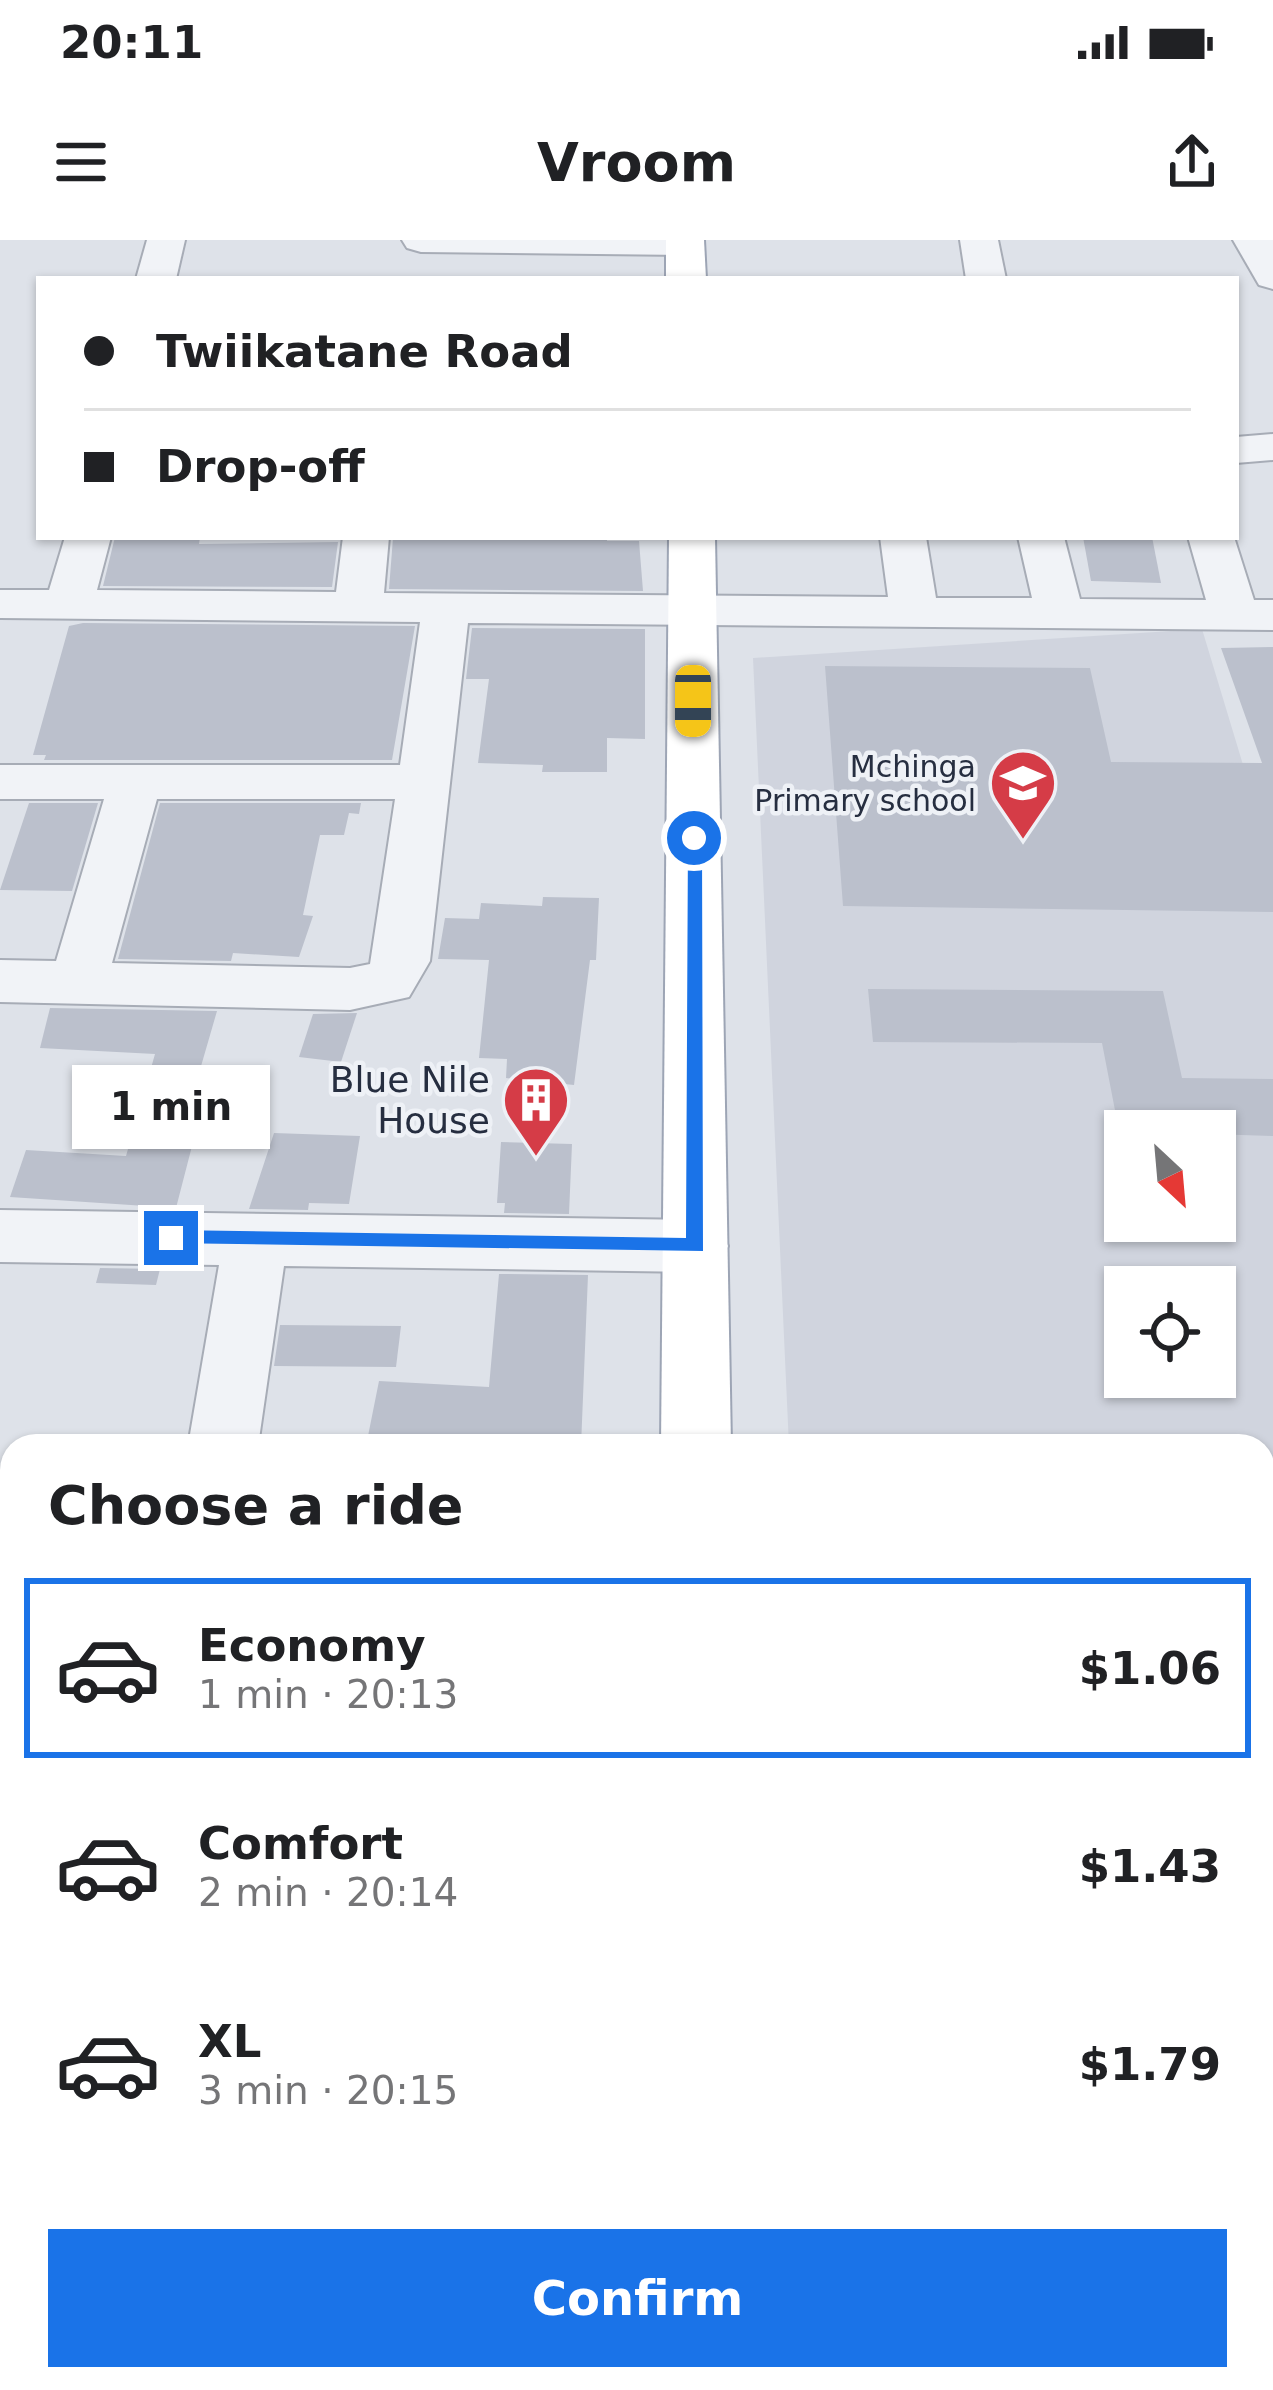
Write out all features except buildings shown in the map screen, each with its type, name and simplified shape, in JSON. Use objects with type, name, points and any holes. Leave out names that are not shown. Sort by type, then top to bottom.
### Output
[{"type":"main road","points":[[692,540],[696,1434]]},
{"type":"street","points":[[157,276],[166,240]]},
{"type":"street","points":[[408,276],[417,240],[685,254]]},
{"type":"street","points":[[979,240],[985,276]]},
{"type":"street","points":[[1252,240],[1263,251],[1273,277]]},
{"type":"street","points":[[1239,450],[1273,447]]},
{"type":"street","points":[[69,604],[87,540]]},
{"type":"street","points":[[358,608],[366,540]]},
{"type":"street","points":[[903,540],[914,611]]},
{"type":"street","points":[[1042,540],[1059,612]]},
{"type":"street","points":[[0,604],[1254,615],[1213,540]]},
{"type":"street","points":[[0,981],[350,989],[388,982],[401,961],[446,609]]},
{"type":"street","points":[[0,782],[424,782]]},
{"type":"street","points":[[78,983],[135,782]]},
{"type":"street","points":[[0,1235],[696,1246]]},
{"type":"street","points":[[225,1434],[256,1239]]},
{"type":"shaded area","points":[[1202,629],[1273,864],[1273,1434],[788,1434],[753,658]]},
{"type":"place","name":"Mchinga Primary school","points":[[1023,842]]},
{"type":"place","name":"Blue Nile House","points":[[536,1159]]},
{"type":"route","points":[[171,1238],[696,1246],[694,838]]}]
